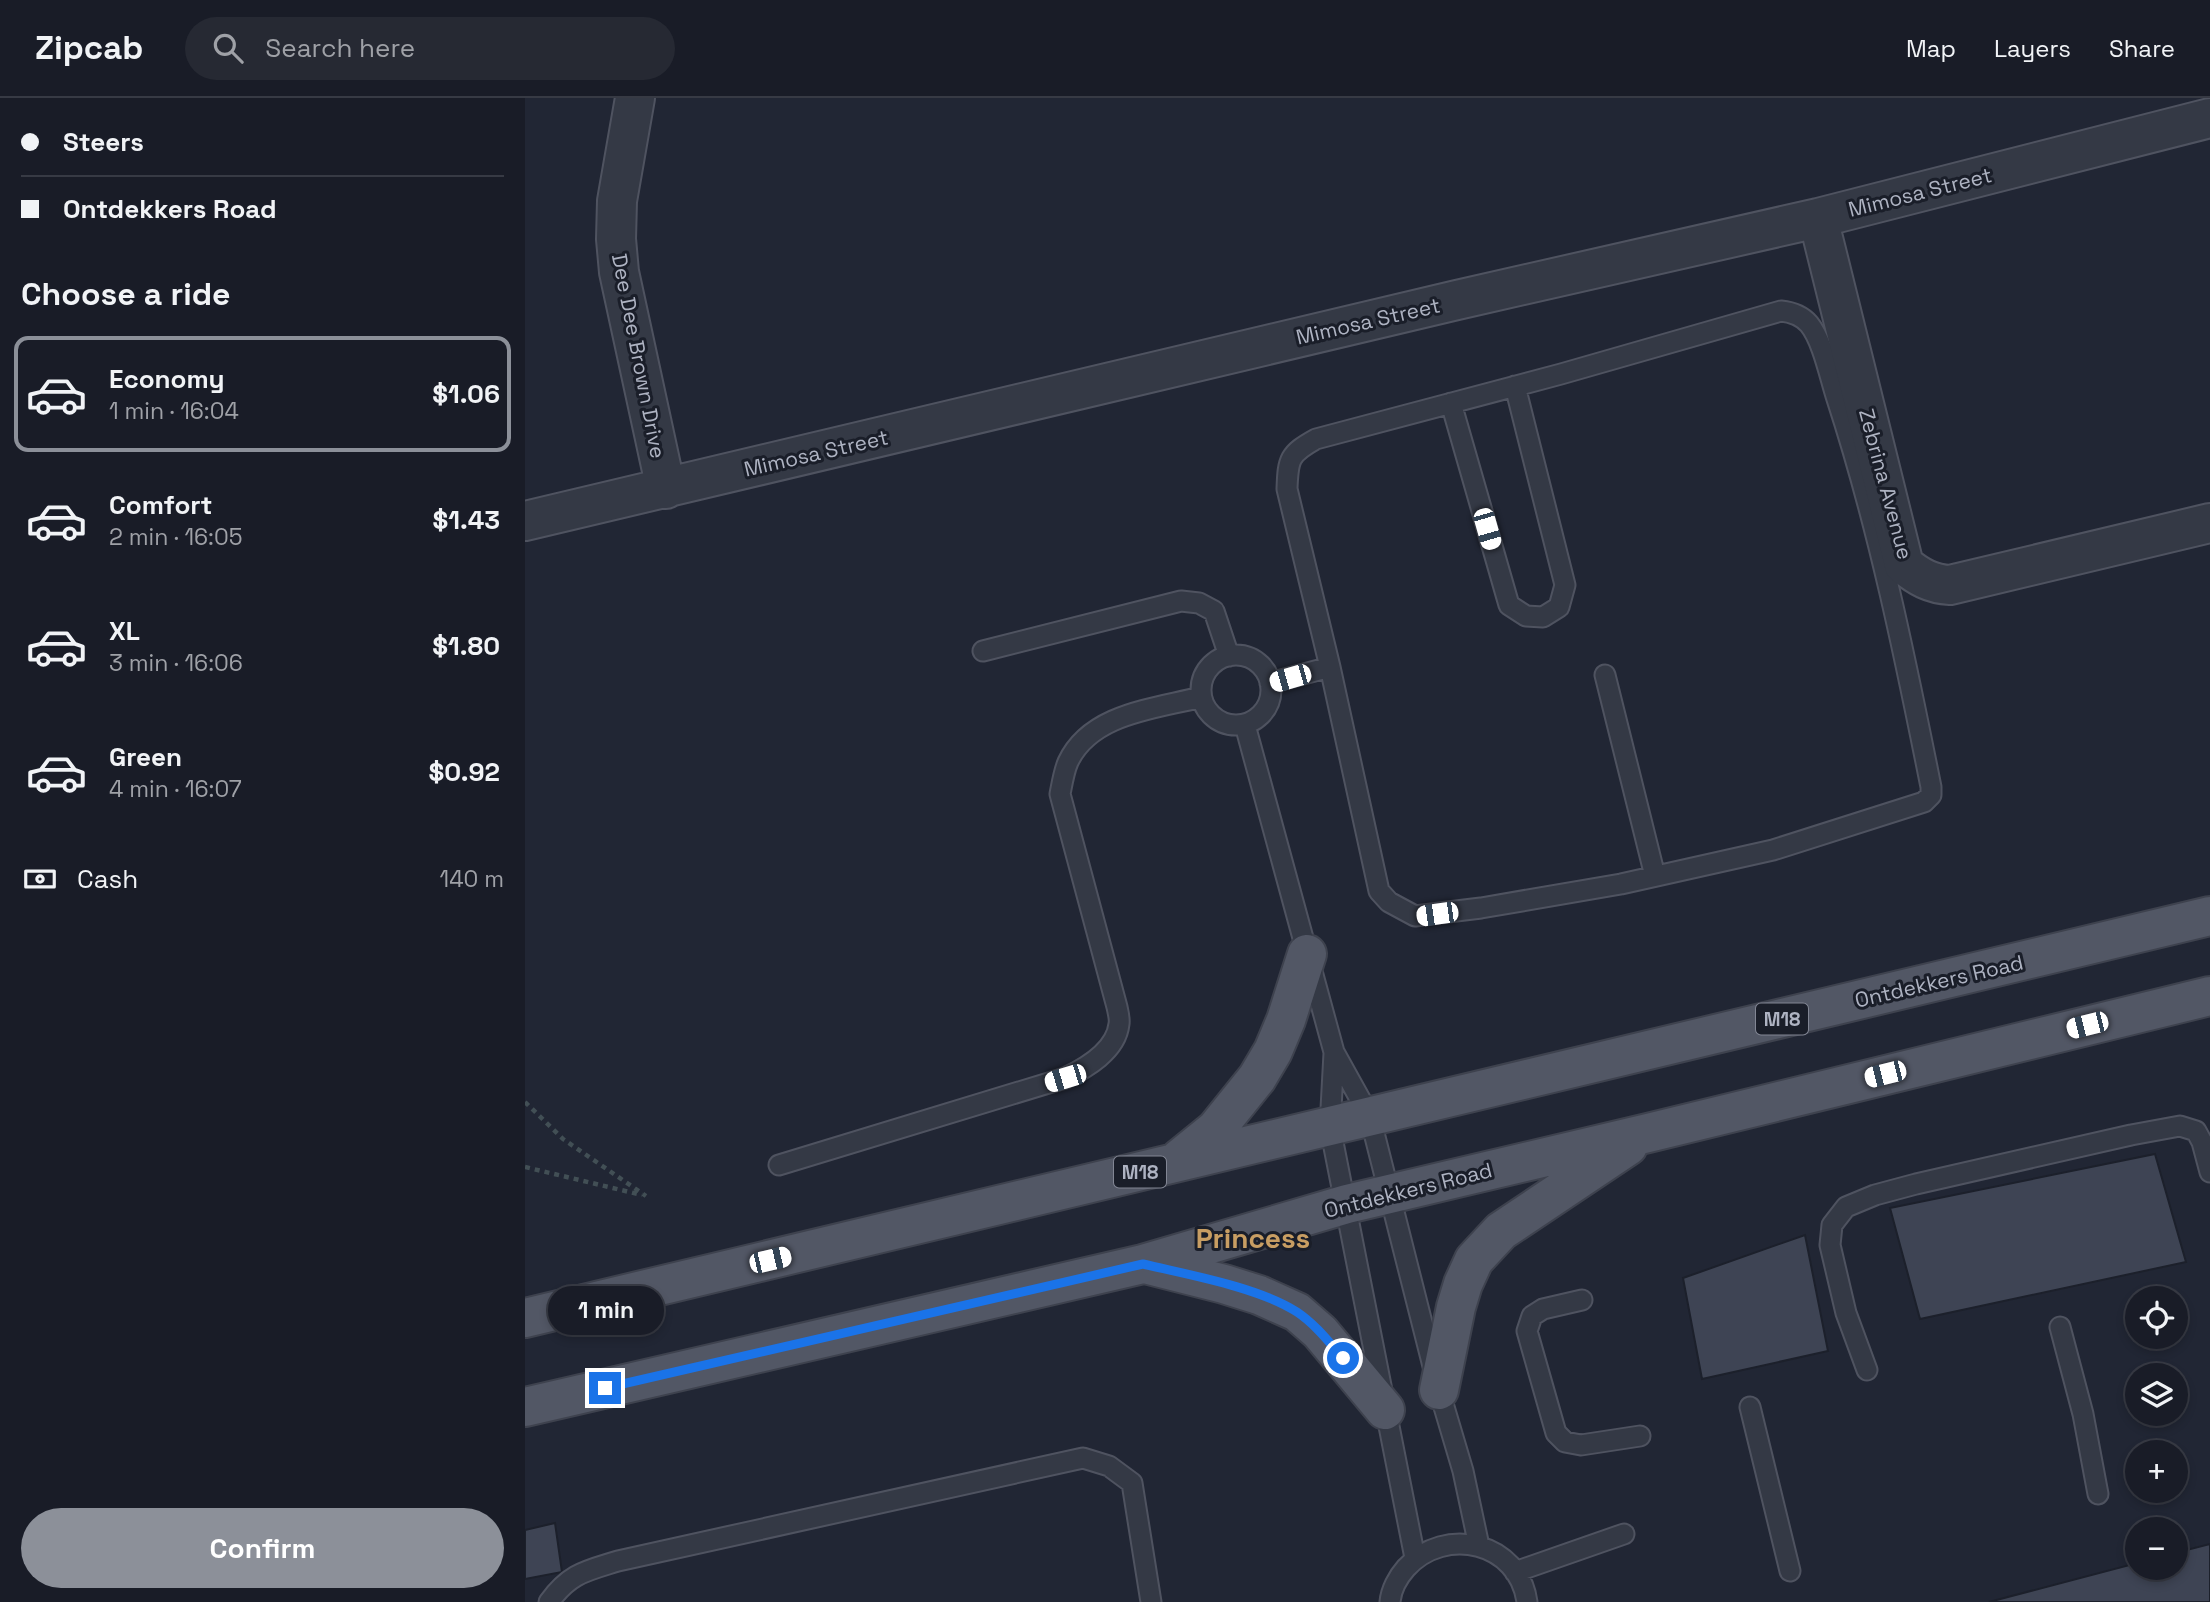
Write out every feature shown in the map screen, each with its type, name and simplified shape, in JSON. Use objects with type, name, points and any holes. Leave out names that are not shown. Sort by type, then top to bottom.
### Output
[{"type":"main road","name":"Ontdekkers Road","points":[[525,1318],[2210,916]]},
{"type":"main road","points":[[1171,1165],[1216,1129],[1257,1078],[1282,1030],[1307,954]]},
{"type":"main road","name":"Ontdekkers Road","points":[[525,1407],[1143,1264],[1346,1204],[2210,996]]},
{"type":"main road","points":[[1439,1390],[1455,1307],[1474,1260],[1501,1231],[1648,1133]]},
{"type":"main road","points":[[1143,1264],[1224,1284],[1259,1295],[1297,1312],[1320,1332],[1385,1410]]},
{"type":"street","name":"Dee Dee Brown Drive","points":[[635,98],[617,201],[616,239],[619,272],[666,489]]},
{"type":"street","name":"Mimosa Street","points":[[525,521],[1818,218],[2204,112]]},
{"type":"street","name":"Zebrina Avenue","points":[[1818,218],[1904,565],[1919,577],[1937,584],[1950,585],[2210,523]]},
{"type":"lane","points":[[1780,311],[1796,315],[1809,325],[1818,342],[1854,451],[1908,674],[1931,795],[1924,802],[1773,850],[1621,884],[1481,908],[1415,916],[1389,902],[1379,891],[1330,667],[1287,489],[1288,465],[1297,450],[1316,439],[1451,403],[1780,311]]},
{"type":"lane","points":[[1451,403],[1509,605],[1525,616],[1543,617],[1559,607],[1565,585],[1515,386]]},
{"type":"lane","points":[[983,651],[1181,601],[1199,603],[1214,611],[1229,656]]},
{"type":"lane","points":[[1229,656],[1243,656],[1256,661],[1265,670],[1270,683],[1271,697],[1265,710],[1256,720],[1245,725],[1229,725],[1216,720],[1201,697],[1201,684],[1207,671],[1216,661],[1229,656]]},
{"type":"lane","points":[[1270,683],[1330,667]]},
{"type":"lane","points":[[1605,675],[1655,876]]},
{"type":"lane","points":[[779,1165],[1065,1078],[1089,1066],[1111,1044],[1119,1024],[1117,1007],[1060,794],[1068,762],[1087,735],[1110,720],[1201,697]]},
{"type":"lane","points":[[1245,725],[1334,1052],[1370,1117],[1439,1390],[1463,1471],[1479,1545]]},
{"type":"lane","points":[[1334,1052],[1330,1127],[1415,1558]]},
{"type":"lane","points":[[1867,1370],[1846,1313],[1831,1245],[1832,1225],[1846,1207],[1875,1195],[1916,1184],[2180,1126],[2196,1131],[2202,1142],[2210,1172]]},
{"type":"lane","points":[[1582,1300],[1543,1309],[1532,1317],[1527,1331],[1556,1433],[1565,1442],[1581,1445],[1640,1436]]},
{"type":"lane","points":[[2060,1327],[2083,1414],[2098,1494]]},
{"type":"lane","points":[[1750,1406],[1790,1572]]},
{"type":"lane","points":[[549,1602],[560,1587],[577,1574],[618,1561],[1083,1458],[1109,1466],[1132,1483],[1151,1602]]},
{"type":"lane","points":[[1515,1572],[1624,1534]]},
{"type":"lane","points":[[1390,1602],[1400,1575],[1415,1558],[1435,1547],[1457,1543],[1479,1545],[1500,1556],[1515,1572],[1526,1592],[1527,1602]]},
{"type":"path","points":[[525,1102],[563,1139],[646,1196],[525,1167]]},
{"type":"building","points":[[2155,1154],[2186,1262],[1920,1319],[1890,1208]]},
{"type":"building","points":[[1805,1235],[1828,1351],[1702,1379],[1683,1278]]},
{"type":"building","points":[[555,1523],[562,1572],[525,1579],[525,1530]]},
{"type":"building","points":[[2210,1544],[2210,1602],[1989,1602],[2125,1566],[2125,1580],[2188,1580],[2188,1550]]},
{"type":"district","name":"Princess","points":[[1253,1238]]},
{"type":"route","points":[[605,1388],[1143,1264],[1224,1284],[1259,1295],[1297,1312],[1320,1332],[1343,1358]]}]
